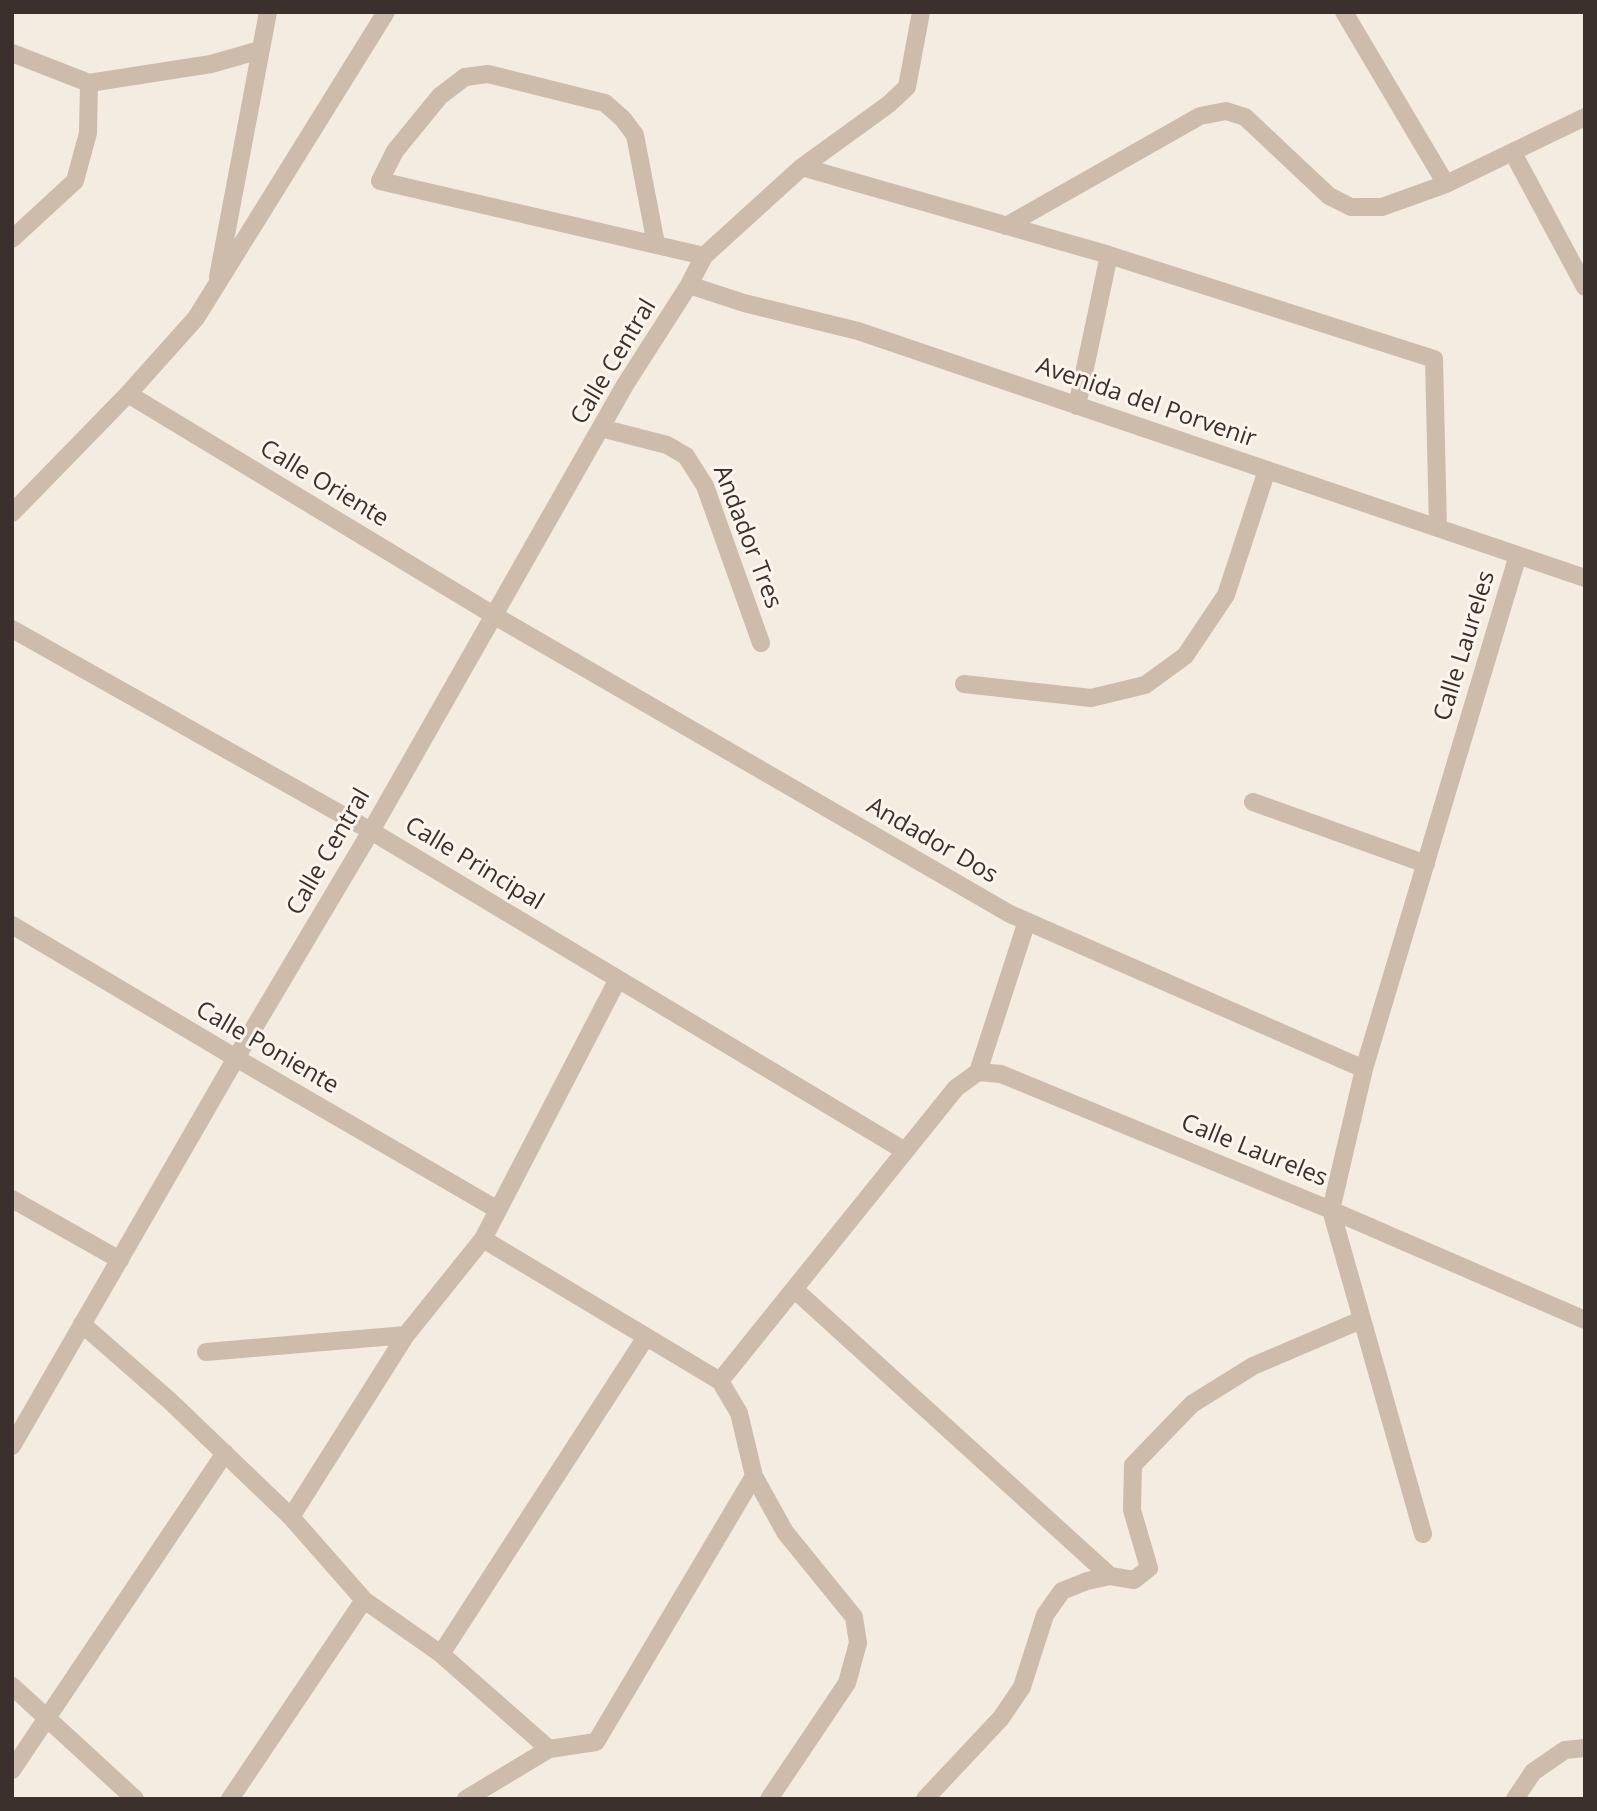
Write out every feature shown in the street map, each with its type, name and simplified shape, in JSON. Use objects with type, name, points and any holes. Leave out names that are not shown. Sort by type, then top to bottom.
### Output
[{"type":"street","points":[[216,287],[268,12]]},
{"type":"street","points":[[12,513],[128,394],[195,318],[386,12]]},
{"type":"street","points":[[656,244],[635,135],[623,119],[605,103],[488,74],[465,77],[440,96],[395,151],[380,181],[704,256],[802,167],[889,104],[907,87],[921,12]]},
{"type":"street","points":[[1344,12],[1446,184]]},
{"type":"street","points":[[12,53],[89,83],[211,64],[260,50]]},
{"type":"street","points":[[12,239],[75,181],[88,133],[89,83]]},
{"type":"street","points":[[1006,226],[1200,116],[1226,111],[1245,117],[1329,196],[1350,206],[1382,207],[1446,184],[1585,117]]},
{"type":"street","points":[[1513,153],[1585,287]]},
{"type":"street","points":[[802,167],[1109,255],[1434,359],[1438,528]]},
{"type":"street","points":[[1077,406],[1109,255]]},
{"type":"street","name":"Calle Central","points":[[12,1446],[495,616],[625,385],[689,285],[704,256]]},
{"type":"street","name":"Avenida del Porvenir","points":[[689,285],[744,303],[858,331],[1585,578]]},
{"type":"street","name":"Calle Oriente","points":[[128,394],[495,616]]},
{"type":"street","name":"Andador Tres","points":[[601,428],[667,445],[686,456],[705,486],[761,643]]},
{"type":"street","points":[[964,684],[1091,698],[1145,685],[1185,656],[1226,595],[1268,470]]},
{"type":"street","name":"Calle Laureles","points":[[978,1072],[1002,1074],[1331,1210],[1364,1069],[1518,555]]},
{"type":"street","name":"Andador Dos","points":[[495,616],[1010,914],[1364,1069]]},
{"type":"street","name":"Calle Principal","points":[[12,628],[370,831],[905,1151]]},
{"type":"street","points":[[1253,802],[1426,864]]},
{"type":"street","points":[[720,1381],[956,1088],[978,1072],[1027,921]]},
{"type":"street","name":"Calle Poniente","points":[[12,925],[498,1210]]},
{"type":"street","points":[[290,1517],[406,1335],[483,1239],[618,979]]},
{"type":"street","points":[[12,1199],[120,1260]]},
{"type":"street","points":[[1331,1210],[1585,1320]]},
{"type":"street","points":[[1331,1210],[1423,1534]]},
{"type":"street","points":[[483,1239],[720,1381],[739,1413],[754,1476],[785,1532],[854,1617],[858,1643],[848,1683],[769,1799]]},
{"type":"street","points":[[794,1289],[1110,1576]]},
{"type":"street","points":[[925,1799],[1002,1718],[1022,1687],[1045,1615],[1062,1591],[1110,1576],[1134,1580],[1149,1568],[1132,1510],[1133,1465],[1192,1404],[1253,1366],[1361,1320]]},
{"type":"street","points":[[82,1324],[225,1453],[290,1517],[364,1600],[441,1654],[549,1749]]},
{"type":"street","points":[[206,1352],[406,1335]]},
{"type":"street","points":[[441,1654],[646,1336]]},
{"type":"street","points":[[12,1770],[225,1453]]},
{"type":"street","points":[[466,1799],[549,1749],[596,1742],[754,1476]]},
{"type":"street","points":[[230,1799],[364,1600]]},
{"type":"street","points":[[12,1686],[135,1799]]},
{"type":"street","points":[[1515,1799],[1533,1772],[1565,1750],[1585,1748]]}]
